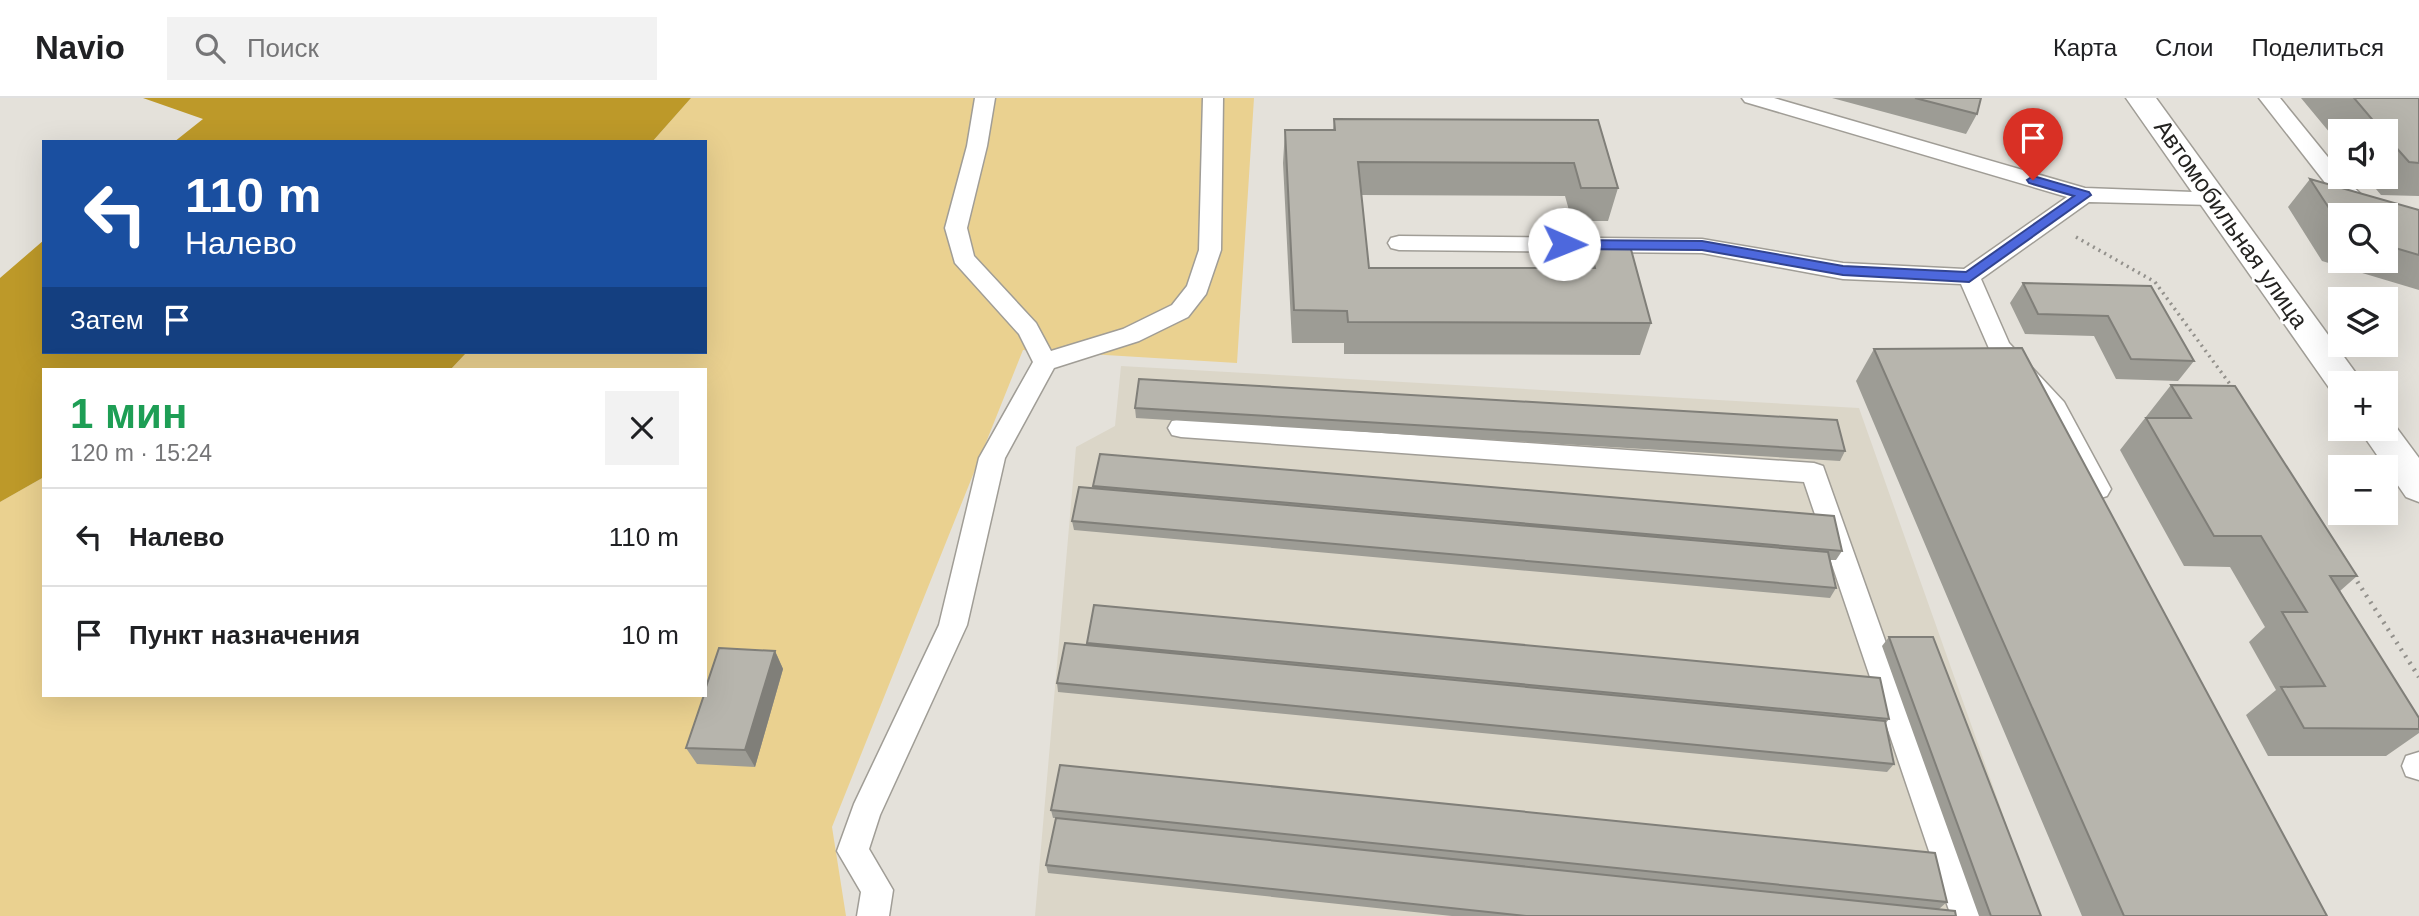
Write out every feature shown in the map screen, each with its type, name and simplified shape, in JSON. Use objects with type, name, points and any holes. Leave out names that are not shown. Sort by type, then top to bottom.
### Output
[{"type":"street","name":"Автомобильная улица","points":[[2141,98],[2335,371]]},
{"type":"street","points":[[2386,441],[2419,487]]},
{"type":"lane","points":[[985,98],[977,146],[956,228],[963,258],[1028,329],[1045,362]]},
{"type":"lane","points":[[873,916],[877,890],[853,851],[865,814],[953,625],[992,458],[1045,362],[1131,335],[1180,311],[1199,288],[1210,250],[1213,98]]},
{"type":"lane","points":[[1752,98],[2084,195],[2212,198]]},
{"type":"lane","points":[[2269,98],[2345,193],[2357,203]]},
{"type":"lane","points":[[1399,243],[1702,246],[1843,271],[1969,277],[2084,195]]},
{"type":"lane","points":[[2398,217],[2412,219]]},
{"type":"lane","points":[[1969,277],[1999,347],[2055,409],[2113,518]]},
{"type":"lane","points":[[1181,428],[1814,474],[1967,916]]},
{"type":"path","points":[[2048,221],[2155,282],[2241,399]]},
{"type":"path","points":[[2352,573],[2419,677]]},
{"type":"shaded area","points":[[143,98],[691,98],[654,140],[177,140],[203,119]]},
{"type":"shaded area","points":[[691,98],[1254,98],[1237,363],[1023,350],[832,827],[846,916],[0,916],[0,502],[42,478],[42,697],[707,697],[707,368],[452,368],[465,354],[707,354],[707,140],[654,140]]},
{"type":"shaded area","points":[[42,242],[42,354],[465,354],[452,368],[42,368],[42,478],[0,502],[0,278]]},
{"type":"shaded area","points":[[1121,366],[1859,408],[2039,916],[1035,916],[1076,447],[1115,426]]},
{"type":"building","points":[[1915,98],[1981,98],[1977,114]]},
{"type":"building","points":[[2354,98],[2419,98],[2419,163],[2409,162],[2398,150],[2398,119],[2372,119]]},
{"type":"building","points":[[1334,119],[1598,120],[1618,188],[1581,188],[1574,163],[1358,162],[1369,268],[1595,268],[1589,242],[1629,242],[1651,323],[1348,322],[1347,311],[1294,310],[1285,130],[1335,130]]},
{"type":"building","points":[[2310,179],[2328,184],[2328,189],[2345,189],[2394,203],[2328,203],[2328,207]]},
{"type":"building","points":[[2398,204],[2419,210],[2419,255],[2398,249]]},
{"type":"building","points":[[2023,283],[2151,286],[2194,361],[2131,359],[2108,316],[2038,314]]},
{"type":"building","points":[[2022,348],[2327,916],[2124,916],[1874,349]]},
{"type":"building","points":[[1139,379],[1837,420],[1845,451],[1135,408]]},
{"type":"building","points":[[2171,385],[2235,386],[2357,576],[2330,576],[2419,718],[2419,729],[2304,728],[2281,687],[2325,686],[2282,612],[2307,612],[2261,536],[2214,536],[2146,418],[2191,418]]},
{"type":"building","points":[[1100,454],[1834,516],[1842,551],[1093,486]]},
{"type":"building","points":[[1079,487],[1828,552],[1836,588],[1072,521]]},
{"type":"building","points":[[1094,605],[1880,678],[1889,719],[1087,643]]},
{"type":"building","points":[[1889,637],[1933,637],[2041,916],[1991,916]]},
{"type":"building","points":[[1065,643],[1885,721],[1894,764],[1057,683]]},
{"type":"building","points":[[719,648],[775,651],[745,750],[686,748],[703,697],[707,697],[707,684]]},
{"type":"building","points":[[1060,765],[1935,853],[1947,902],[1051,810]]},
{"type":"building","points":[[1056,818],[1955,911],[1956,916],[1526,916],[1046,865]]},
{"type":"route","points":[[1564,244],[1702,246],[1843,271],[1969,277],[2084,195],[2033,180]]}]
